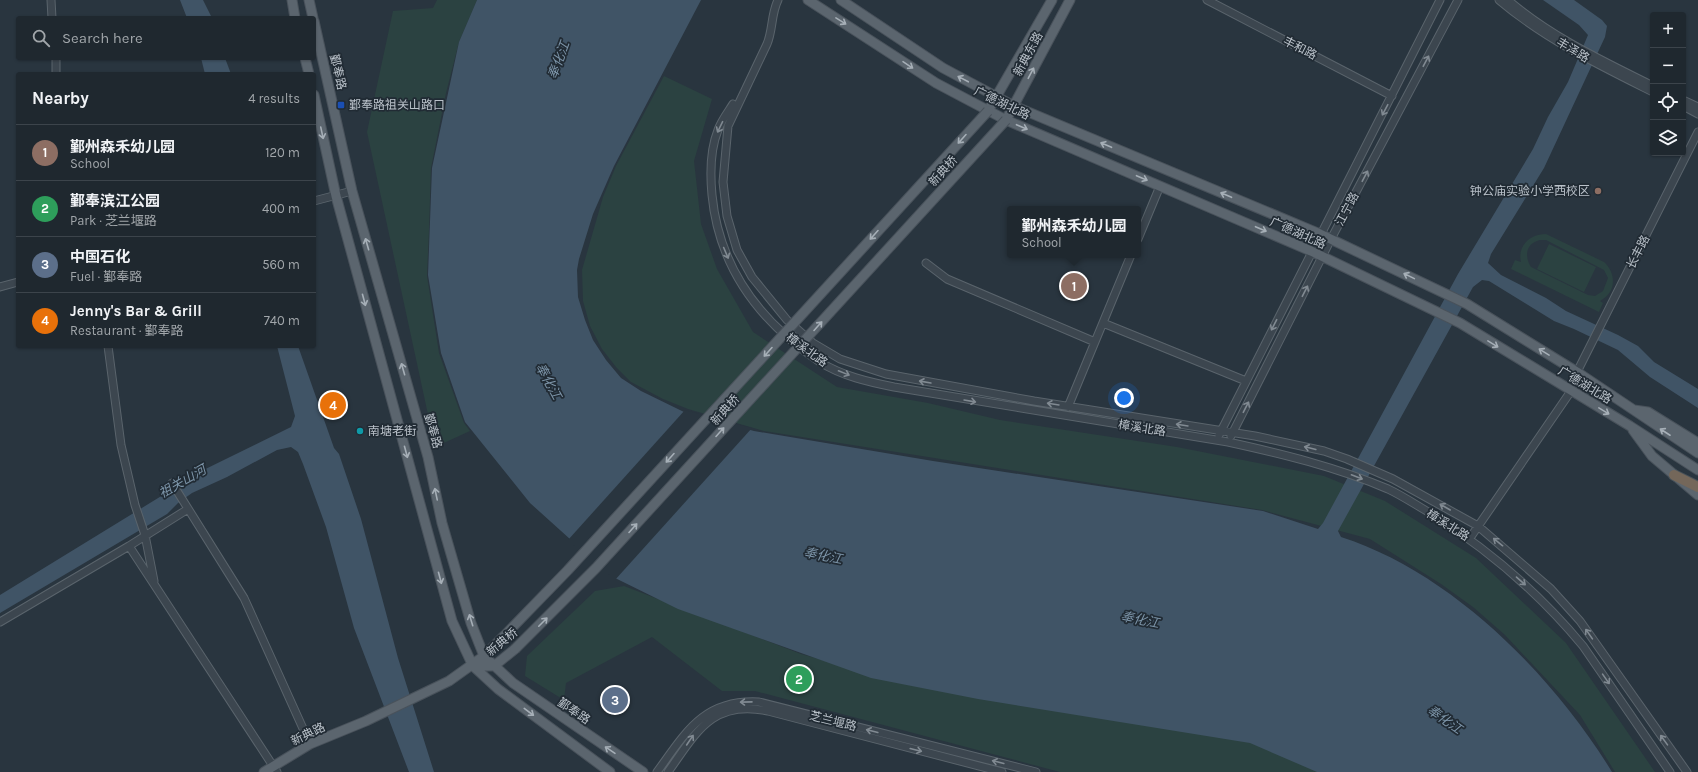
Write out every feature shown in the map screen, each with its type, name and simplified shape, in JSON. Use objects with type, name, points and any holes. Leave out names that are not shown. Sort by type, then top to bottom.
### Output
[{"type":"highway","points":[[1674,475],[1698,487]]},
{"type":"main road","points":[[292,0],[295,16]]},
{"type":"main road","points":[[309,0],[313,16]]},
{"type":"main road","name":"广德湖北路","points":[[808,0],[936,83],[1006,120],[1323,256],[1460,323],[1630,426],[1698,470]]},
{"type":"main road","name":"广德湖北路","points":[[841,0],[943,68],[1014,106],[1320,234],[1467,304],[1577,372],[1629,409],[1698,453]]},
{"type":"main road","name":"新典东路","points":[[988,111],[1052,0]]},
{"type":"main road","name":"新典东路","points":[[1006,120],[1070,0]]},
{"type":"main road","name":"鄞奉路","points":[[316,30],[352,191],[428,457],[442,523],[471,623],[484,656],[513,683],[643,772]]},
{"type":"main road","points":[[306,60],[308,72]]},
{"type":"main road","points":[[316,104],[336,196],[452,621],[473,666],[498,689],[610,772]]},
{"type":"main road","name":"新典桥","points":[[473,666],[568,570],[988,111]]},
{"type":"main road","name":"新典桥","points":[[473,666],[494,666],[515,649],[596,568],[1006,120]]},
{"type":"main road","points":[[1629,409],[1648,412],[1698,443]]},
{"type":"main road","points":[[1630,426],[1652,456],[1698,495]]},
{"type":"main road","name":"新典路","points":[[264,772],[276,769],[310,744],[366,721],[449,681],[473,666]]},
{"type":"street","points":[[51,0],[52,16]]},
{"type":"street","name":"樟溪北路","points":[[778,0],[773,13],[771,33],[728,126],[723,182],[727,216],[738,250],[752,277],[788,320],[813,343],[826,351],[865,368],[914,380],[1068,407],[1221,431],[1310,448],[1347,459],[1429,497],[1478,526],[1526,566],[1568,607],[1687,772]]},
{"type":"street","name":"丰和路","points":[[1207,0],[1392,96]]},
{"type":"street","name":"江宁路","points":[[1217,440],[1311,251],[1440,0]]},
{"type":"street","name":"江宁路","points":[[1228,442],[1331,239],[1458,0]]},
{"type":"street","name":"丰泽路","points":[[1499,0],[1517,15],[1565,46],[1650,85]]},
{"type":"street","name":"丰泽路","points":[[1508,0],[1519,10],[1595,60],[1650,90]]},
{"type":"street","points":[[56,60],[56,72]]},
{"type":"street","name":"樟溪北路","points":[[748,82],[718,128],[714,143],[710,176],[714,218],[724,252],[741,285],[773,324],[820,362],[846,374],[894,387],[1217,440],[1307,460],[1342,471],[1410,501],[1470,538],[1527,586],[1568,628],[1583,646],[1670,772]]},
{"type":"street","points":[[1686,101],[1698,107]]},
{"type":"street","points":[[1686,108],[1698,114]]},
{"type":"street","name":"长丰路","points":[[1577,372],[1698,132]]},
{"type":"street","points":[[1141,232],[1160,186]]},
{"type":"street","points":[[316,201],[352,191]]},
{"type":"street","points":[[1068,407],[1130,258]]},
{"type":"street","points":[[926,263],[947,279],[1095,342]]},
{"type":"street","points":[[0,288],[16,283]]},
{"type":"street","points":[[1103,323],[1246,381]]},
{"type":"street","points":[[108,348],[121,445],[144,533],[154,585]]},
{"type":"street","points":[[1470,538],[1571,391]]},
{"type":"street","points":[[172,483],[244,598],[310,744]]},
{"type":"street","points":[[0,622],[129,546],[144,533],[188,509]]},
{"type":"street","points":[[129,546],[276,769]]},
{"type":"street","name":"芝兰堰路","points":[[658,772],[686,732],[701,717],[722,705],[748,701],[759,702],[1036,772]]},
{"type":"street","name":"芝兰堰路","points":[[668,772],[694,734],[705,723],[724,713],[746,708],[768,711],[1002,772]]},
{"type":"green space","points":[[437,0],[477,0],[459,42],[446,93],[431,168],[427,276],[439,353],[464,423],[470,431],[435,447],[367,132],[393,11],[433,8]]},
{"type":"green space","points":[[664,76],[712,99],[694,161],[701,224],[717,269],[753,332],[837,387],[928,403],[1000,420],[1177,447],[1324,476],[1385,501],[1476,558],[1566,643],[1655,772],[1615,772],[1580,715],[1505,635],[1473,607],[1441,584],[1370,539],[1262,510],[764,431],[688,409],[663,399],[631,382],[616,367],[602,349],[590,326],[583,301],[582,270],[603,197],[616,166]]},
{"type":"green space","points":[[1546,234],[1604,262],[1608,267],[1613,278],[1612,288],[1605,298],[1600,301],[1603,303],[1599,312],[1511,269],[1515,260],[1521,262],[1521,251],[1526,242],[1535,236]],"holes":[[[1546,240],[1604,270],[1608,278],[1603,291],[1595,296],[1588,295],[1531,267],[1527,259],[1529,247],[1535,242]]]},
{"type":"green space","points":[[1549,244],[1596,267],[1584,292],[1537,269]]},
{"type":"green space","points":[[624,586],[801,654],[903,683],[1213,734],[1294,753],[1340,772],[1060,772],[755,691],[722,691],[652,637],[566,683],[564,700],[525,676],[527,656],[595,591]]},
{"type":"water","points":[[180,0],[203,0],[211,16],[186,16]]},
{"type":"water","name":"奉化江","points":[[477,0],[701,0],[614,166],[593,214],[577,270],[578,297],[593,340],[606,360],[621,378],[641,391],[684,412],[754,431],[933,461],[1263,511],[1318,529],[1323,523],[1458,274],[1533,149],[1548,117],[1568,82],[1588,35],[1579,25],[1543,0],[1574,0],[1602,20],[1607,26],[1605,37],[1544,168],[1491,254],[1488,263],[1501,275],[1546,298],[1566,311],[1638,346],[1654,362],[1698,389],[1698,408],[1650,377],[1618,350],[1554,321],[1489,281],[1482,280],[1473,287],[1338,531],[1341,537],[1382,553],[1421,575],[1460,601],[1496,631],[1529,664],[1560,699],[1588,735],[1612,772],[1317,772],[1250,743],[978,699],[871,678],[678,609],[611,576],[530,503],[465,422],[441,353],[428,275],[432,168],[459,42]]},
{"type":"water","points":[[202,60],[226,60],[230,72],[204,72]]},
{"type":"water","name":"祖关山河","points":[[278,348],[299,348],[334,448],[339,454],[361,519],[398,658],[434,772],[409,772],[354,628],[326,527],[298,452],[291,447],[277,450],[227,477],[192,493],[178,503],[167,514],[0,613],[0,595],[163,495],[181,481],[291,427],[295,416]]},
{"type":"pier","points":[[685,410],[752,428],[615,580],[568,540]]},
{"type":"place","name":"鄞奉路祖关山路口","points":[[341,105]]},
{"type":"place","name":"钟公庙实验小学西校区","points":[[1598,191]]},
{"type":"place","name":"鄞州森禾幼儿园","points":[[1074,286]]},
{"type":"place","name":"Jenny's Bar & Grill","points":[[333,405]]},
{"type":"place","name":"南塘老街","points":[[360,431]]},
{"type":"place","name":"鄞奉滨江公园","points":[[799,679]]},
{"type":"place","name":"中国石化","points":[[615,700]]}]
